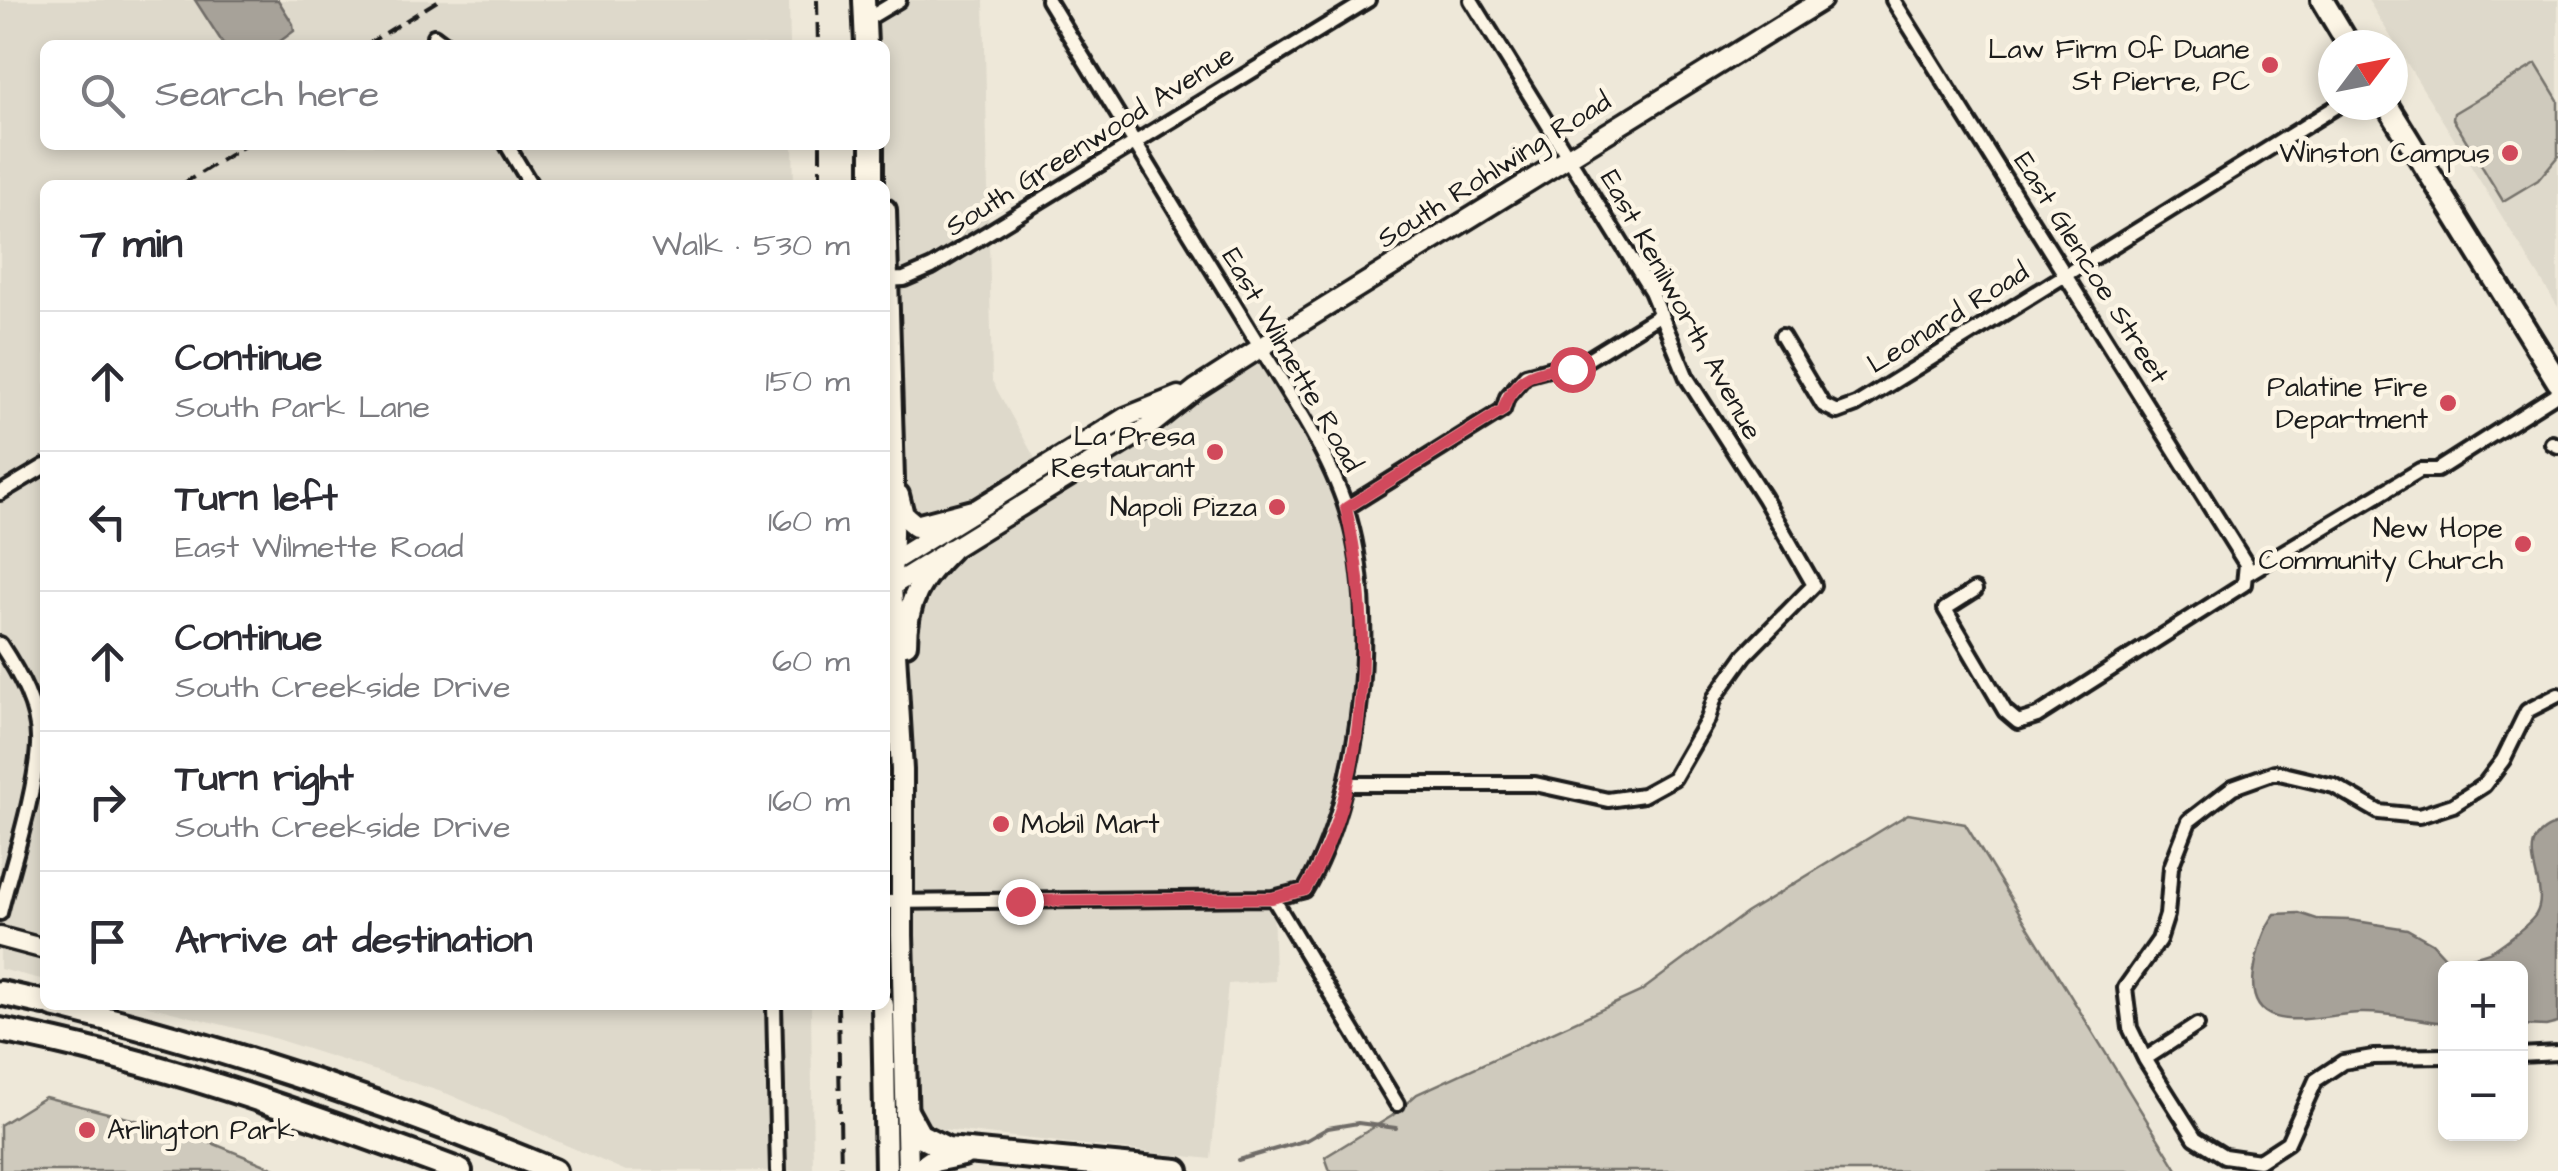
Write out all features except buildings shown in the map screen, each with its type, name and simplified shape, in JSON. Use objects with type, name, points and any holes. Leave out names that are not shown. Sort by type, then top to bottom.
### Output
[{"type":"highway","points":[[0,993],[40,1002]]},
{"type":"highway","points":[[72,1010],[318,1082],[554,1171]]},
{"type":"highway","points":[[0,1030],[85,1049],[287,1107],[460,1171]]},
{"type":"highway","points":[[907,1113],[928,1142],[972,1153],[1176,1171]]},
{"type":"highway","points":[[918,1171],[934,1160],[972,1153]]},
{"type":"main road","points":[[2322,0],[2341,30]]},
{"type":"main road","points":[[864,11],[866,40]]},
{"type":"main road","points":[[2395,120],[2558,382]]},
{"type":"main road","points":[[872,180],[873,153]]},
{"type":"main road","points":[[873,153],[880,180]]},
{"type":"main road","points":[[890,365],[894,479],[890,544]]},
{"type":"main road","points":[[894,479],[903,515],[916,526],[973,511]]},
{"type":"main road","points":[[902,770],[909,752],[908,613],[925,575],[950,550]]},
{"type":"main road","points":[[890,604],[902,770],[894,902],[908,1171]]},
{"type":"main road","points":[[882,1010],[886,1171]]},
{"type":"street","points":[[864,11],[899,0]]},
{"type":"street","name":"East Wilmette Road","points":[[1048,0],[1260,348],[1326,464],[1346,508],[1358,562],[1362,667],[1346,784],[1321,864],[1305,890],[1272,898]]},
{"type":"street","name":"South Greenwood Avenue","points":[[890,280],[904,279],[932,267],[1368,0]]},
{"type":"street","name":"East Kenilworth Avenue","points":[[1346,784],[1535,784],[1608,800],[1643,795],[1674,778],[1708,719],[1715,697],[1745,655],[1814,586],[1764,498],[1687,378],[1651,291],[1471,0]]},
{"type":"street","name":"South Rohlwing Road","points":[[890,575],[950,550],[1146,429],[1196,389],[1260,348],[1822,0]]},
{"type":"street","name":"East Glencoe Street","points":[[1892,0],[2067,274],[2246,569]]},
{"type":"street","points":[[434,36],[439,40]]},
{"type":"street","name":"Leonard Road","points":[[1782,336],[1823,405],[1837,412],[1856,405],[2318,118]]},
{"type":"street","points":[[510,150],[528,180]]},
{"type":"street","points":[[1346,508],[1503,410],[1507,397],[1526,375],[1552,368],[1572,369],[1661,314]]},
{"type":"street","name":"South Rohlwing Road","points":[[890,574],[973,511],[1126,417],[1196,389]]},
{"type":"street","points":[[1975,590],[1945,609],[2005,710],[2018,722],[2037,716],[2244,584],[2246,569],[2420,470],[2437,470],[2558,393]]},
{"type":"street","points":[[0,493],[40,469]]},
{"type":"street","points":[[0,644],[19,673],[33,710],[38,743],[0,913]]},
{"type":"street","points":[[2438,1056],[2372,1057],[2343,1062],[2316,1080],[2288,1142],[2259,1161],[2224,1156],[2195,1138],[2145,1059],[2130,1028],[2125,988],[2159,940],[2167,914],[2171,868],[2189,822],[2234,787],[2275,772],[2334,786],[2380,812],[2419,816],[2453,805],[2484,785],[2503,760],[2527,711],[2558,695]]},
{"type":"street","points":[[894,902],[1272,898],[1396,1104]]},
{"type":"street","points":[[0,937],[40,948]]},
{"type":"street","points":[[774,1010],[778,1171]]},
{"type":"street","points":[[2145,1059],[2197,1025]]},
{"type":"street","points":[[2528,1055],[2558,1053]]},
{"type":"shaded area","points":[[0,0],[789,0],[790,40],[40,40],[40,150],[793,150],[794,180],[40,180],[40,979],[0,969]]},
{"type":"shaded area","points":[[195,0],[278,0],[293,24],[294,31],[282,40],[221,40]]},
{"type":"shaded area","points":[[864,0],[984,0],[992,381],[1042,471],[890,563],[890,180],[880,180],[873,150],[890,150],[890,40],[866,40]]},
{"type":"shaded area","name":"Winston Campus","points":[[2368,0],[2558,0],[2558,307],[2408,65],[2408,30],[2387,30]]},
{"type":"shaded area","points":[[2536,64],[2558,100],[2558,156],[2538,180],[2503,201],[2453,119],[2454,113]]},
{"type":"shaded area","points":[[1260,348],[1326,463],[1358,563],[1362,667],[1346,784],[1305,890],[1273,898],[1275,981],[1228,984],[1211,1159],[933,1128],[907,1113],[906,623],[925,575]]},
{"type":"shaded area","points":[[1908,814],[1965,824],[2178,1171],[1330,1171],[1325,1157],[1392,1116],[1417,1094],[1640,992],[1746,913]]},
{"type":"shaded area","points":[[2558,824],[2558,1023],[2546,1026],[2528,1025],[2528,961],[2459,961],[2493,950],[2536,914],[2540,902],[2533,852],[2543,831]]},
{"type":"shaded area","points":[[2299,913],[2317,919],[2407,929],[2432,943],[2453,961],[2438,961],[2438,1022],[2371,1013],[2289,1019],[2273,1016],[2261,1008],[2254,994],[2254,972],[2263,934],[2275,914]]},
{"type":"shaded area","points":[[164,1010],[811,1010],[813,1171],[626,1171],[448,1094],[267,1036]]},
{"type":"shaded area","name":"Arlington Park","points":[[45,1097],[190,1134],[280,1171],[0,1171],[0,1125]]},
{"type":"waterway","points":[[1238,1160],[1307,1140],[1328,1128],[1358,1123],[1396,1128]]},
{"type":"railway","points":[[374,40],[439,0]]},
{"type":"railway","points":[[817,0],[818,40]]},
{"type":"railway","points":[[189,180],[238,150]]},
{"type":"railway","points":[[820,150],[820,180]]},
{"type":"railway","points":[[838,1010],[841,1171]]},
{"type":"place","name":"Law Firm Of Duane St Pierre, PC","points":[[2270,65]]},
{"type":"place","name":"Winston Campus","points":[[2510,153]]},
{"type":"place","name":"Palatine Fire Department","points":[[2448,403]]},
{"type":"place","name":"La Presa Restaurant","points":[[1215,452]]},
{"type":"place","name":"Napoli Pizza","points":[[1277,507]]},
{"type":"place","name":"New Hope Community Church","points":[[2523,544]]},
{"type":"place","name":"Mobil Mart","points":[[1001,824]]},
{"type":"place","name":"Arlington Park","points":[[87,1130]]},
{"type":"route","points":[[1020,901],[1272,898],[1305,890],[1321,864],[1346,784],[1359,708],[1362,667],[1358,562],[1346,508],[1503,410],[1507,397],[1526,375],[1552,368],[1572,369]]}]
